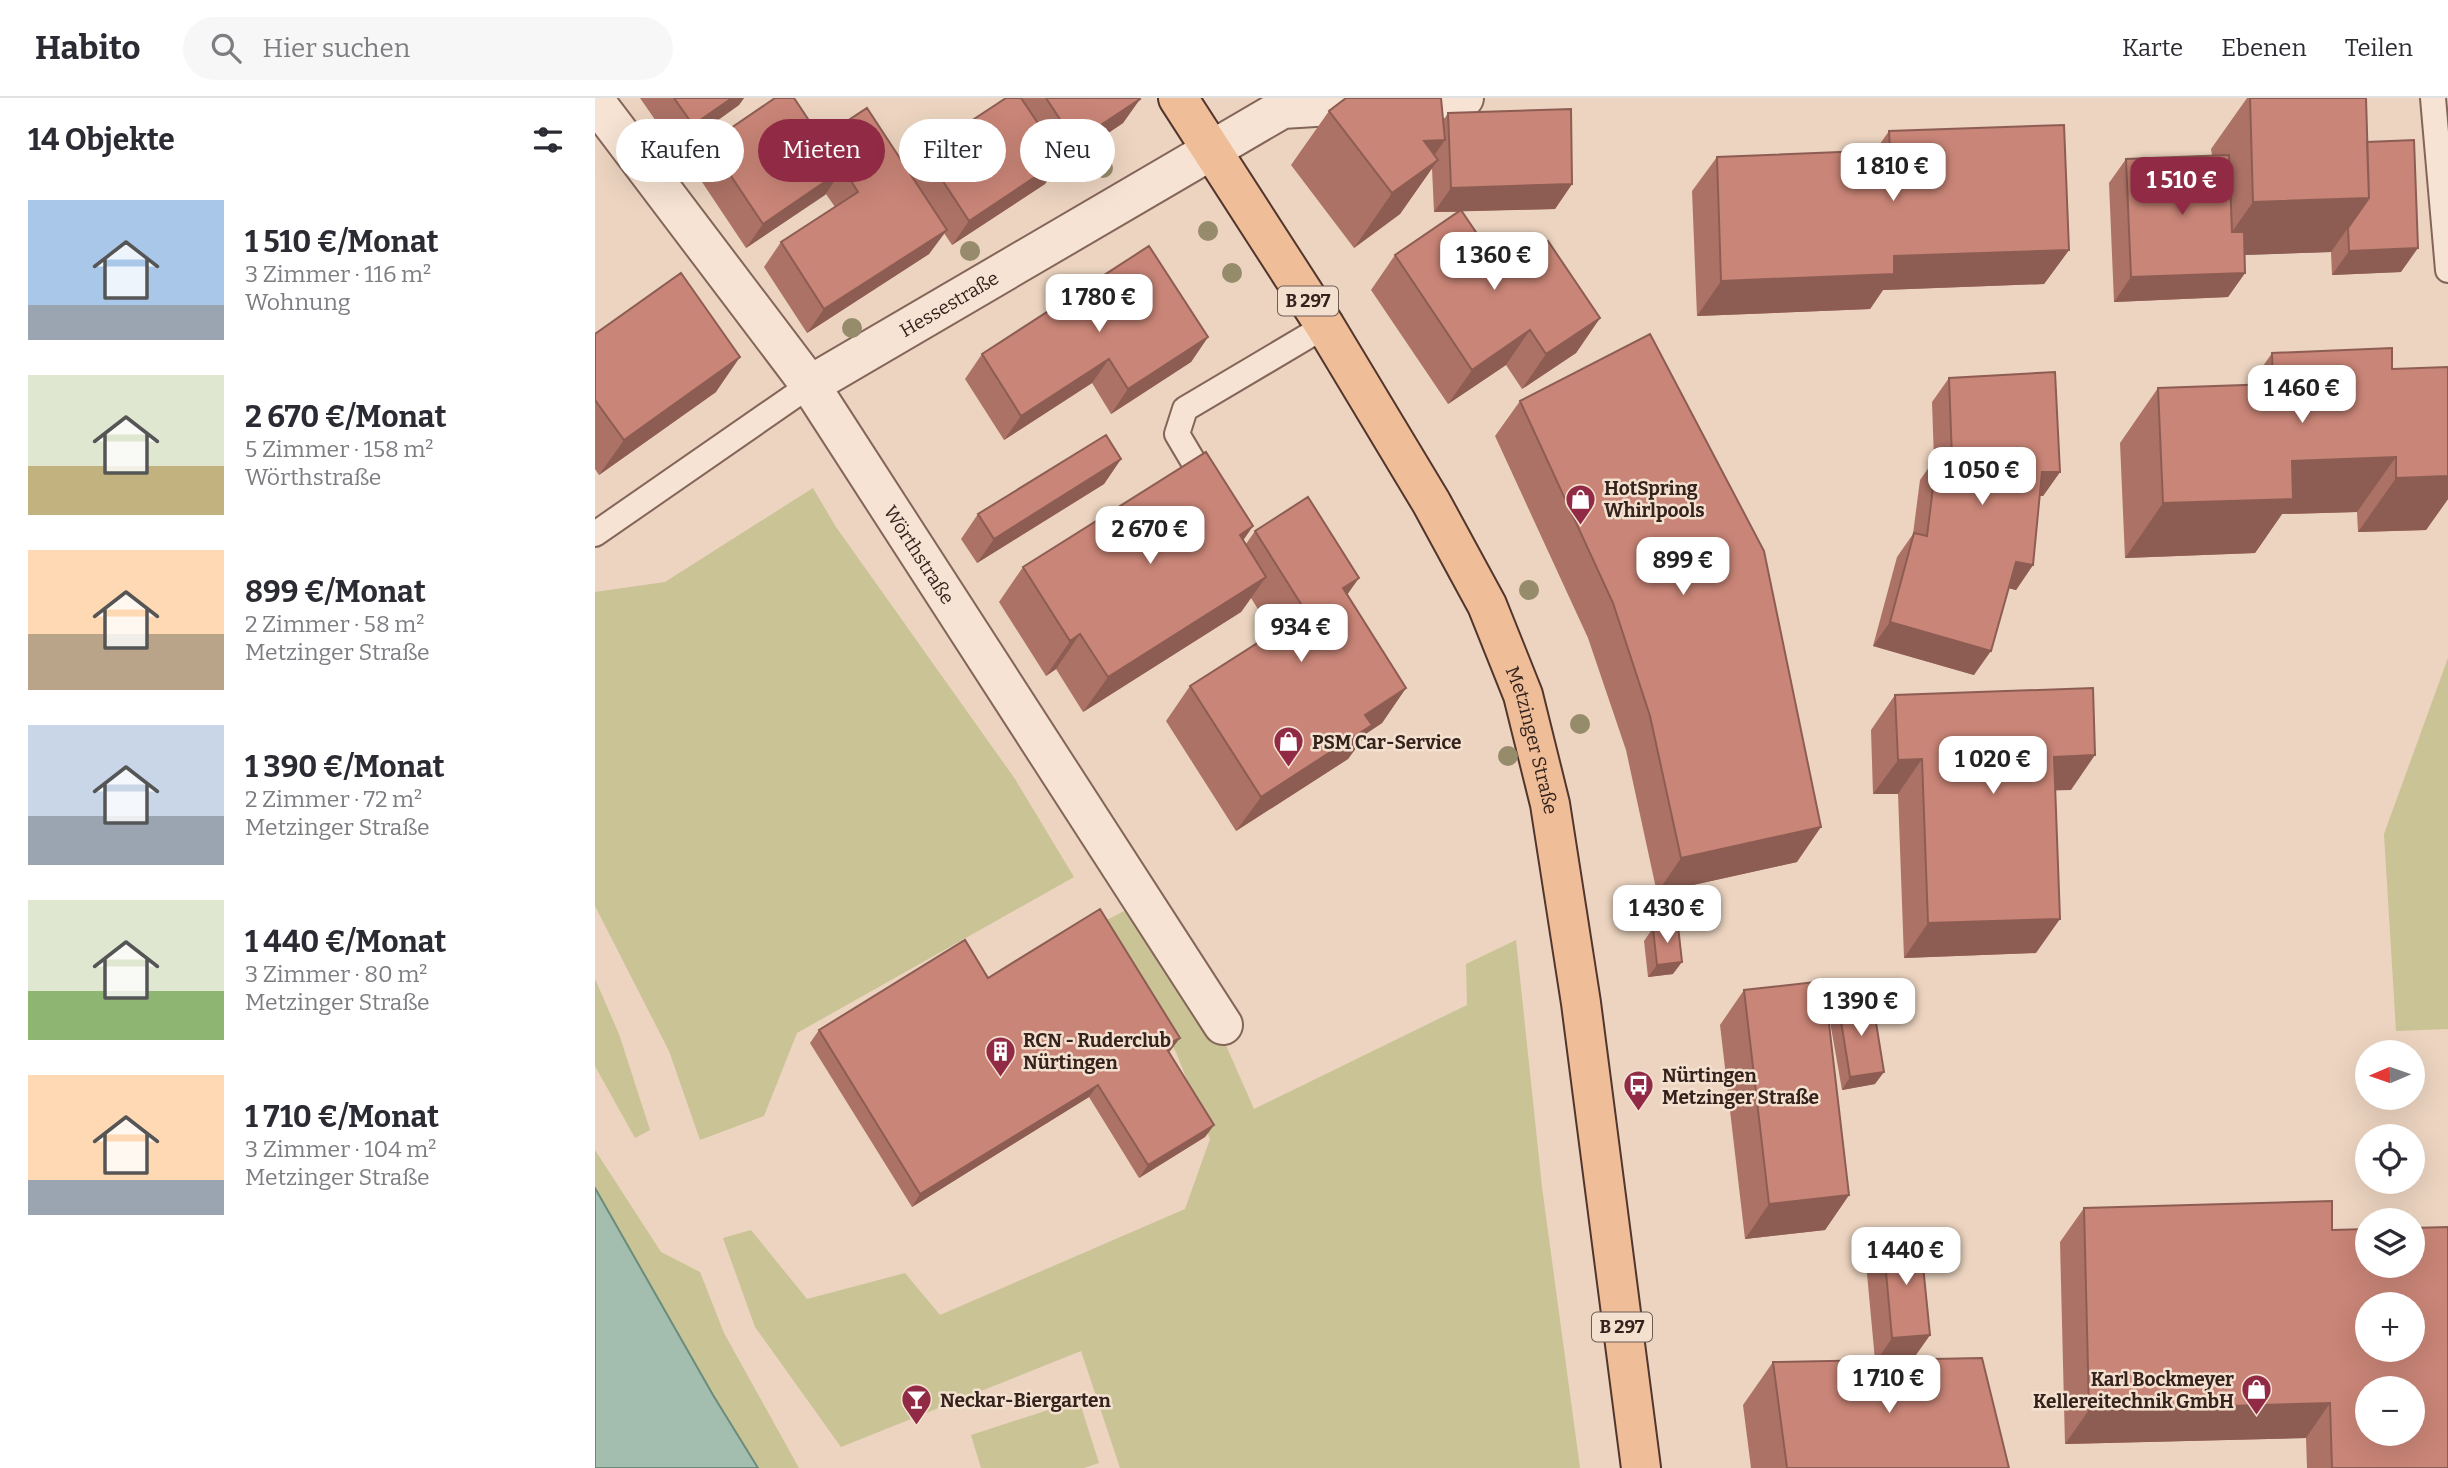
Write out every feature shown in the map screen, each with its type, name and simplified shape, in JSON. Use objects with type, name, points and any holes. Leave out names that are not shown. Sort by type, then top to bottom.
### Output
[{"type":"main road","name":"Metzinger Straße","points":[[1178,98],[1209,150],[1325,326],[1431,502],[1487,604],[1523,695],[1550,804],[1581,1003],[1641,1468]]},
{"type":"street","name":"Hessestraße","points":[[810,385],[1282,109],[1464,98]]},
{"type":"street","name":"Wörthstraße","points":[[595,101],[810,385],[1223,1025]]},
{"type":"lane","name":"Hessestraße","points":[[1464,98],[1476,98]]},
{"type":"lane","points":[[2433,98],[2448,270]]},
{"type":"lane","points":[[1222,511],[1177,434],[1185,409],[1325,326]]},
{"type":"lane","points":[[595,534],[810,385]]},
{"type":"shaded area","points":[[813,488],[836,527],[1015,779],[1074,877],[797,1033],[764,1116],[700,1140],[669,1051],[595,906],[595,592],[665,582]]},
{"type":"shaded area","points":[[2448,658],[2448,1029],[2396,1031],[2384,834]]},
{"type":"shaded area","points":[[1136,905],[1221,1034],[1254,1109],[1467,1005],[1466,964],[1516,940],[1542,1187],[1580,1468],[1120,1468],[1081,1351],[841,1447],[755,1327],[723,1238],[751,1230],[807,1299],[905,1273],[940,1315],[1185,1209],[1210,1139],[1176,1052],[1097,925]]},
{"type":"shaded area","points":[[595,979],[619,1034],[650,1130],[635,1138],[595,1066]]},
{"type":"shaded area","points":[[595,1150],[661,1252],[700,1272],[724,1333],[799,1468],[758,1468],[713,1395],[595,1188]]},
{"type":"shaded area","points":[[595,1188],[713,1395],[758,1468],[595,1468]]},
{"type":"shaded area","points":[[1079,1400],[1099,1463],[1084,1468],[981,1468],[971,1435]]},
{"type":"building","points":[[674,98],[732,98],[702,119],[689,119]]},
{"type":"building","points":[[775,98],[794,98],[808,119],[758,119],[758,182],[824,182],[763,224],[735,182],[744,182],[744,119]]},
{"type":"building","points":[[1006,98],[1021,98],[1035,119],[1020,119],[1020,182],[1028,182],[969,221],[944,182],[1006,182],[1006,119],[974,119]]},
{"type":"building","points":[[1046,98],[1140,99],[1110,119],[1060,119]]},
{"type":"building","points":[[1346,98],[1441,98],[1445,140],[1424,141],[1438,160],[1392,193],[1329,111]]},
{"type":"building","points":[[2250,98],[2366,98],[2369,198],[2253,202]]},
{"type":"building","points":[[867,108],[874,119],[850,119]]},
{"type":"building","points":[[1571,109],[1572,184],[1451,188],[1448,113]]},
{"type":"building","points":[[2064,125],[2069,250],[1894,256],[1894,274],[1721,281],[1717,157],[1890,150],[1889,131]]},
{"type":"building","points":[[885,135],[899,157],[899,182],[916,182],[947,230],[824,309],[781,242],[858,192],[852,182],[885,182]]},
{"type":"building","points":[[2414,140],[2418,248],[2349,251],[2348,228],[2369,198],[2367,142]]},
{"type":"building","points":[[2229,155],[2232,232],[2244,232],[2245,273],[2131,277],[2126,159]]},
{"type":"building","points":[[1461,210],[1503,272],[1548,241],[1600,318],[1546,354],[1530,330],[1472,370],[1395,255]]},
{"type":"building","points":[[1149,246],[1208,337],[1128,389],[1109,359],[1021,416],[982,354]]},
{"type":"building","points":[[681,273],[740,357],[624,440],[595,400],[595,334]]},
{"type":"building","points":[[1650,334],[1764,551],[1821,827],[1681,858],[1650,716],[1613,603],[1520,401]]},
{"type":"building","points":[[2392,348],[2392,369],[2448,367],[2448,476],[2396,478],[2396,457],[2292,461],[2293,499],[2163,503],[2158,388],[2273,384],[2272,353]]},
{"type":"building","points":[[2055,372],[2060,472],[2042,472],[2033,565],[2016,562],[1991,651],[1890,622],[1914,533],[1927,536],[1937,455],[1952,458],[1949,378]]},
{"type":"building","points":[[1106,435],[1121,459],[994,539],[978,514]]},
{"type":"building","points":[[1206,452],[1253,526],[1240,535],[1266,577],[1108,677],[1080,634],[1070,641],[1023,567]]},
{"type":"building","points":[[1308,497],[1359,578],[1343,588],[1406,688],[1365,715],[1372,725],[1261,797],[1190,686],[1306,612],[1255,531]]},
{"type":"building","points":[[2093,688],[2095,755],[2054,757],[2060,919],[1928,923],[1922,759],[1898,760],[1895,695]]},
{"type":"building","name":"RCN - Ruderclub Nürtingen","points":[[1100,909],[1180,1038],[1165,1046],[1214,1125],[1148,1165],[1098,1085],[920,1194],[819,1030],[965,940],[988,978]]},
{"type":"building","points":[[1678,926],[1682,962],[1657,965],[1653,928]]},
{"type":"building","points":[[1824,981],[1849,1195],[1769,1204],[1744,990]]},
{"type":"building","points":[[1872,998],[1884,1072],[1850,1077],[1838,1003]]},
{"type":"building","points":[[2332,1201],[2332,1230],[2355,1229],[2355,1278],[2425,1278],[2425,1228],[2448,1227],[2448,1468],[2332,1468],[2330,1403],[2089,1410],[2084,1208]]},
{"type":"building","points":[[1920,1236],[1930,1335],[1892,1338],[1883,1239]]},
{"type":"building","points":[[1982,1358],[2009,1468],[1787,1468],[1773,1362]]},
{"type":"place","name":"HotSpring Whirlpools","points":[[1581,526]]},
{"type":"place","name":"PSM Car-Service","points":[[1289,769]]},
{"type":"place","name":"RCN - Ruderclub Nürtingen","points":[[1000,1078]]},
{"type":"place","name":"Nürtingen Metzinger Straße","points":[[1639,1113]]},
{"type":"place","name":"Karl Bockmeyer Kellereitechnik GmbH","points":[[2257,1417]]},
{"type":"place","name":"Neckar-Biergarten","points":[[917,1427]]}]
